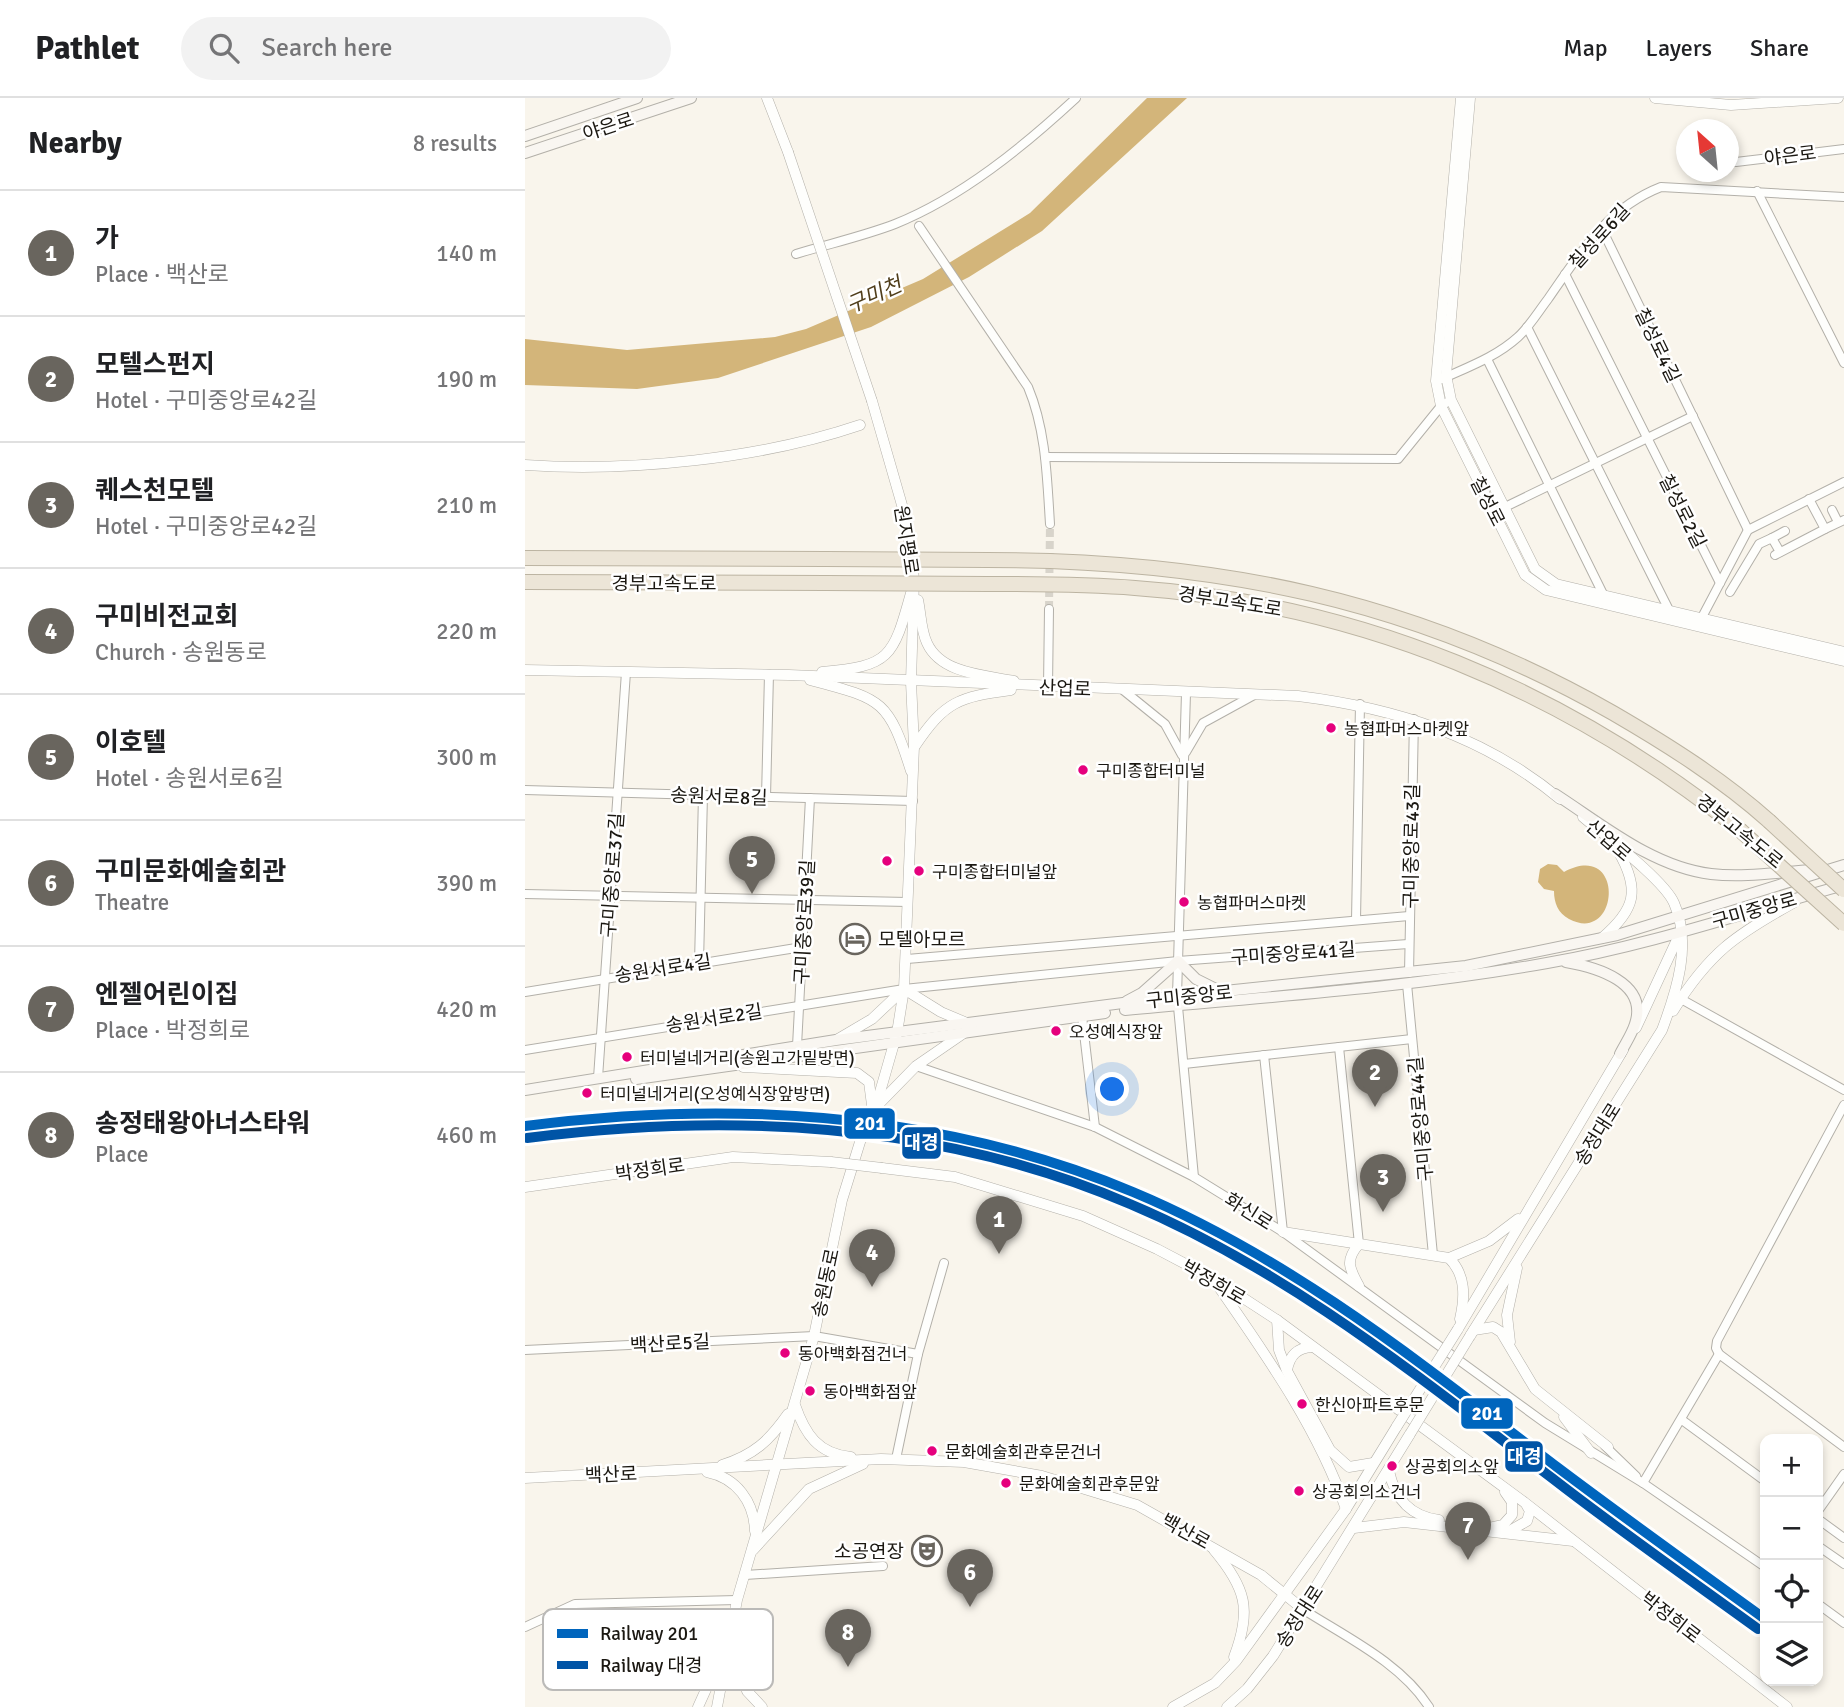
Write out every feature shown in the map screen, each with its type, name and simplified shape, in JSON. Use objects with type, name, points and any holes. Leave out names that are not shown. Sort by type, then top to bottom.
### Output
[{"type":"highway","name":"경부고속도로","points":[[525,558],[1096,563],[1212,574],[1305,591],[1400,616],[1465,640],[1572,690],[1664,742],[1745,800],[1844,890]]},
{"type":"highway","name":"경부고속도로","points":[[525,582],[1089,585],[1201,595],[1270,607],[1400,639],[1454,660],[1587,723],[1647,759],[1740,830],[1844,924]]},
{"type":"main road","name":"야은로","points":[[525,136],[637,98]]},
{"type":"main road","name":"야은로","points":[[525,153],[691,98]]},
{"type":"main road","points":[[1555,794],[1649,855],[1689,869],[1711,874],[1744,874],[1839,867]]},
{"type":"main road","name":"구미중앙로","points":[[965,1028],[1082,1017],[1222,992],[1408,979],[1602,938],[1839,867]]},
{"type":"main road","name":"구미중앙로","points":[[525,1096],[1121,1004],[1408,979],[1549,963],[1844,885]]},
{"type":"main road","points":[[1121,1004],[1142,993],[1178,961],[1196,979],[1222,992]]},
{"type":"main road","points":[[1549,963],[1590,966],[1617,978],[1627,986],[1636,1009],[1636,1022],[1620,1054]]},
{"type":"main road","name":"구미중앙로","points":[[525,1090],[836,1040],[896,1038]]},
{"type":"street","name":"원지평로","points":[[767,98],[788,152],[872,401],[906,519],[914,579],[911,682]]},
{"type":"street","points":[[796,254],[893,225],[918,213],[976,180],[1076,98]]},
{"type":"street","name":"칠성로","points":[[1461,98],[1441,406],[1525,575],[1546,590],[1844,652]]},
{"type":"street","name":"칠성로","points":[[1470,98],[1441,379],[1535,569],[1556,584],[1669,610],[1699,622],[1844,661]]},
{"type":"street","points":[[1655,98],[1731,105],[1838,98]]},
{"type":"street","name":"야은로","points":[[1739,162],[1844,149]]},
{"type":"street","name":"칠성로6길","points":[[1441,379],[1487,359],[1527,327],[1601,228],[1625,204],[1661,187],[1844,197]]},
{"type":"street","points":[[1757,191],[1844,363]]},
{"type":"street","name":"칠성로4길","points":[[1601,228],[1693,416]]},
{"type":"street","points":[[921,229],[993,331],[1028,387],[1037,409],[1045,457],[1050,524]]},
{"type":"street","points":[[1565,274],[1647,438]]},
{"type":"street","points":[[1527,327],[1669,610]]},
{"type":"street","points":[[1487,359],[1603,594]]},
{"type":"street","points":[[1045,457],[1398,459],[1441,406],[1451,400]]},
{"type":"street","points":[[1504,507],[1693,416],[1748,530],[1844,482]]},
{"type":"street","points":[[525,464],[608,467],[685,460],[803,443],[860,425]]},
{"type":"street","name":"칠성로2길","points":[[1647,438],[1720,583]]},
{"type":"street","points":[[1809,499],[1825,529]]},
{"type":"street","points":[[1772,538],[1777,554],[1841,521],[1832,510]]},
{"type":"street","name":"칠성로2길","points":[[1699,622],[1748,530]]},
{"type":"street","points":[[1730,592],[1759,544],[1785,531]]},
{"type":"street","points":[[789,675],[858,668],[883,658],[897,641],[914,579]]},
{"type":"street","points":[[914,579],[927,643],[942,661],[957,668],[1043,687]]},
{"type":"street","points":[[1043,687],[1049,609]]},
{"type":"street","name":"산업로","points":[[525,670],[769,674],[1298,696],[1360,704],[1414,719],[1477,744],[1555,794],[1666,892],[1678,916],[1681,930]]},
{"type":"street","name":"구미중앙로37길","points":[[598,1078],[626,672]]},
{"type":"street","points":[[766,797],[769,674]]},
{"type":"street","points":[[789,675],[865,695],[876,701],[895,724],[913,781]]},
{"type":"street","name":"송원동로","points":[[735,1609],[814,1336],[842,1200],[860,1142],[876,1106],[896,1038],[907,959],[915,746],[911,682]]},
{"type":"street","points":[[915,746],[936,717],[961,699],[1043,687]]},
{"type":"street","points":[[1123,690],[1165,724],[1184,758]]},
{"type":"street","points":[[1186,693],[1177,1001],[1195,1177]]},
{"type":"street","points":[[1184,758],[1194,734],[1203,723],[1218,712],[1255,695]]},
{"type":"street","points":[[1356,920],[1360,704]]},
{"type":"street","name":"구미중앙로43길","points":[[1408,979],[1414,719]]},
{"type":"street","name":"송원서로8길","points":[[525,790],[913,801]]},
{"type":"street","points":[[699,963],[703,795]]},
{"type":"street","name":"구미중앙로39길","points":[[797,1046],[810,798]]},
{"type":"street","points":[[1602,938],[1626,913],[1633,892],[1630,872],[1612,842]]},
{"type":"street","points":[[525,894],[700,900],[908,902]]},
{"type":"street","points":[[1662,1030],[1696,976],[1725,943],[1806,895]]},
{"type":"street","name":"구미중앙로41길","points":[[1179,935],[1409,916]]},
{"type":"street","name":"송정대로","points":[[1227,1707],[1267,1664],[1304,1609],[1472,1333],[1662,1030],[1680,971],[1681,930]]},
{"type":"street","name":"송정대로","points":[[1173,1707],[1215,1684],[1229,1668],[1346,1508],[1458,1329],[1651,1001],[1681,930]]},
{"type":"street","points":[[907,959],[1179,935]]},
{"type":"street","name":"구미중앙로41길","points":[[1178,961],[1408,944]]},
{"type":"street","name":"송원서로4길","points":[[525,992],[802,947]]},
{"type":"street","points":[[836,1040],[872,1019],[904,989],[1178,961]]},
{"type":"street","name":"구미중앙로44길","points":[[1408,979],[1433,1255]]},
{"type":"street","points":[[876,1106],[916,1066],[965,1028],[904,989]]},
{"type":"street","name":"송원서로2길","points":[[525,1050],[904,989]]},
{"type":"street","points":[[1681,999],[1844,1090]]},
{"type":"street","points":[[1082,1017],[1095,1128]]},
{"type":"street","points":[[1184,1063],[1412,1039]]},
{"type":"street","points":[[1339,1047],[1359,1244],[1349,1257],[1348,1266],[1359,1286]]},
{"type":"street","points":[[1264,1055],[1283,1232],[1449,1258],[1459,1268],[1462,1278],[1462,1309],[1458,1329]]},
{"type":"street","points":[[726,1066],[846,1071],[864,1077],[869,1082],[873,1097],[860,1142]]},
{"type":"street","name":"화신로","points":[[916,1066],[1095,1128],[1195,1177],[1283,1232],[1545,1423],[1643,1483],[1760,1564]]},
{"type":"street","points":[[1844,1105],[1717,1341],[1716,1348],[1719,1354],[1844,1447]]},
{"type":"street","name":"박정희로","points":[[525,1187],[733,1157],[831,1163],[955,1177],[1083,1216],[1157,1249],[1213,1279],[1277,1320],[1524,1502],[1787,1707]]},
{"type":"street","points":[[1449,1258],[1502,1233],[1528,1208]]},
{"type":"street","points":[[1511,1350],[1507,1315],[1512,1283],[1524,1251]]},
{"type":"street","points":[[897,1459],[918,1354],[944,1263]]},
{"type":"street","points":[[1213,1279],[1283,1372],[1340,1462],[1349,1467],[1374,1463]]},
{"type":"street","points":[[1277,1320],[1274,1349],[1334,1475],[1346,1508]]},
{"type":"street","points":[[1472,1333],[1493,1327],[1500,1332],[1528,1382],[1608,1447],[1643,1483],[1719,1354]]},
{"type":"street","name":"송원동로","points":[[814,1336],[918,1354]]},
{"type":"street","name":"백산로5길","points":[[525,1350],[814,1336]]},
{"type":"street","points":[[1283,1372],[1296,1352],[1313,1347]]},
{"type":"street","name":"백산로","points":[[795,1405],[801,1424],[818,1445],[844,1456],[881,1460]]},
{"type":"street","name":"백산로","points":[[696,1471],[721,1466],[757,1450],[770,1440],[795,1405]]},
{"type":"street","points":[[1558,1408],[1591,1453]]},
{"type":"street","points":[[1682,1420],[1760,1477]]},
{"type":"street","name":"화신로","points":[[1545,1423],[1608,1447]]},
{"type":"street","name":"백산로","points":[[525,1478],[897,1459],[964,1462],[1042,1476],[1137,1505],[1210,1544],[1285,1592],[1304,1609],[1383,1661],[1411,1685],[1429,1707]]},
{"type":"street","name":"백산로","points":[[751,1553],[809,1489],[856,1465],[881,1460]]},
{"type":"street","name":"백산로","points":[[696,1471],[721,1476],[740,1490],[747,1500],[754,1520],[751,1553]]},
{"type":"street","points":[[1389,1471],[1393,1487],[1407,1508],[1429,1519],[1575,1542]]},
{"type":"street","points":[[1491,1480],[1507,1494],[1513,1508],[1509,1520],[1499,1531]]},
{"type":"street","points":[[1823,1505],[1842,1480]]},
{"type":"street","points":[[1354,1528],[1403,1522],[1499,1531],[1516,1529],[1527,1521],[1530,1511],[1524,1502]]},
{"type":"street","points":[[1823,1523],[1844,1538]]},
{"type":"street","points":[[1210,1544],[1230,1569],[1245,1602],[1243,1634],[1229,1668]]},
{"type":"street","points":[[1823,1549],[1844,1564]]},
{"type":"street","points":[[745,1575],[883,1566]]},
{"type":"street","points":[[564,1609],[575,1604],[737,1600]]},
{"type":"street","points":[[1823,1608],[1844,1623]]},
{"type":"street","points":[[525,1627],[543,1619]]},
{"type":"street","points":[[698,1707],[707,1690]]},
{"type":"street","points":[[747,1690],[762,1707]]},
{"type":"shaded area","points":[[1147,98],[1187,98],[1042,231],[969,277],[871,327],[718,378],[637,389],[525,385],[525,339],[627,350],[775,337],[806,329],[923,279],[1030,213]]},
{"type":"shaded area","points":[[1548,864],[1557,865],[1564,872],[1584,866],[1598,869],[1606,879],[1609,893],[1606,907],[1598,918],[1586,923],[1569,919],[1559,911],[1554,891],[1544,889],[1538,882],[1540,869]]},
{"type":"tunnel","points":[[1049,609],[1050,524]]},
{"type":"rail line","name":"201","points":[[525,1126],[679,1114],[757,1114],[833,1119],[910,1129],[985,1144],[1060,1165],[1133,1192],[1247,1248],[1354,1316],[1760,1615]]},
{"type":"rail line","name":"대경","points":[[527,1138],[680,1126],[833,1130],[909,1140],[984,1155],[1058,1177],[1130,1204],[1244,1261],[1350,1328],[1758,1629]]},
{"type":"place","name":"농협파머스마켓앞","points":[[1331,728]]},
{"type":"place","name":"구미종합터미널","points":[[1083,770]]},
{"type":"place","name":"구미종합터미널앞","points":[[919,871]]},
{"type":"place","name":"이호텔","points":[[752,894]]},
{"type":"place","name":"농협파머스마켓","points":[[1184,902]]},
{"type":"place","name":"모텔아모르","points":[[855,939]]},
{"type":"place","name":"오성예식장앞","points":[[1056,1031]]},
{"type":"place","name":"터미널네거리(송원고가밑방면)","points":[[627,1057]]},
{"type":"place","name":"터미널네거리(오성예식장앞방면)","points":[[587,1093]]},
{"type":"place","name":"모텔스펀지","points":[[1375,1107]]},
{"type":"place","name":"퀘스천모텔","points":[[1383,1212]]},
{"type":"place","name":"가","points":[[999,1254]]},
{"type":"place","name":"구미비전교회","points":[[872,1287]]},
{"type":"place","name":"동아백화점건너","points":[[785,1353]]},
{"type":"place","name":"동아백화점앞","points":[[810,1391]]},
{"type":"place","name":"한신아파트후문","points":[[1302,1404]]},
{"type":"place","name":"문화예술회관후문건너","points":[[932,1451]]},
{"type":"place","name":"상공회의소앞","points":[[1392,1466]]},
{"type":"place","name":"문화예술회관후문앞","points":[[1006,1483]]},
{"type":"place","name":"상공회의소건너","points":[[1299,1491]]},
{"type":"place","name":"소공연장","points":[[927,1551]]},
{"type":"place","name":"엔젤어린이집","points":[[1468,1560]]},
{"type":"place","name":"구미문화예술회관","points":[[970,1607]]},
{"type":"place","name":"송정태왕아너스타워","points":[[848,1667]]},
{"type":"water label","name":"구미천","points":[[874,295]]}]
